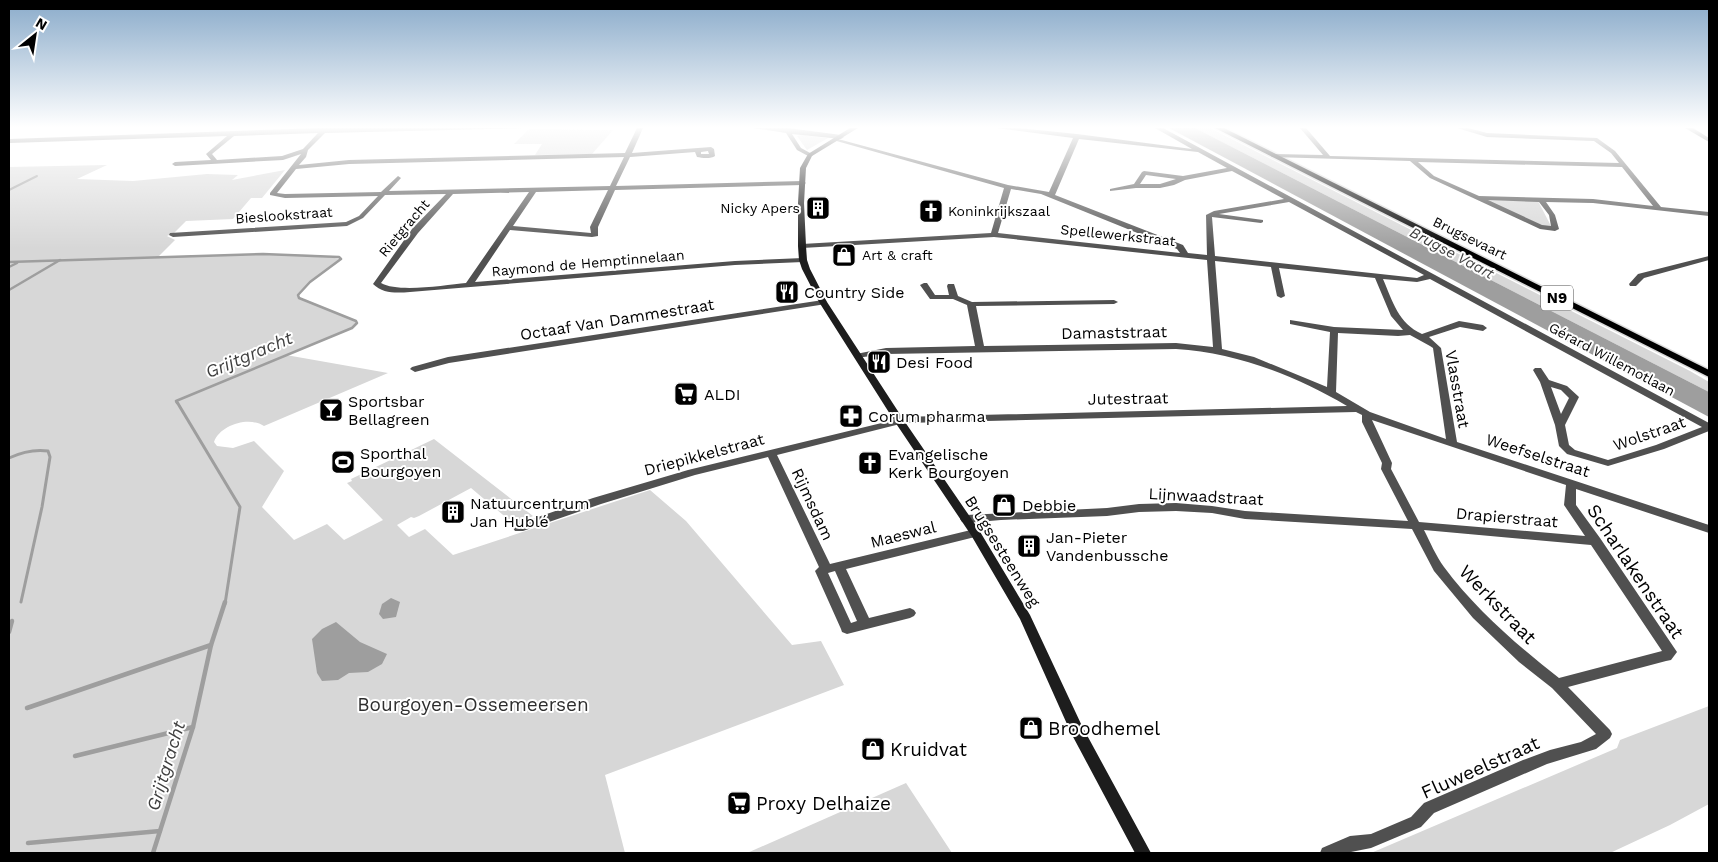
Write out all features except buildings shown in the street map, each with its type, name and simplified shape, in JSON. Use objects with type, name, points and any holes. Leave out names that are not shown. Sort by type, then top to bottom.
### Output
[{"type":"main road","name":"Brugsevaart","points":[[1298,168],[1709,374]]},
{"type":"street","points":[[292,168],[272,194],[284,196],[803,183]]},
{"type":"street","points":[[507,228],[592,235],[595,232],[593,230],[594,227],[621,168]]},
{"type":"street","name":"Brugsesteenweg","points":[[803,168],[800,202],[802,260],[824,302],[900,421],[975,532],[1026,618],[1076,729],[1143,853]]},
{"type":"street","points":[[942,168],[1008,187],[1033,189],[1051,195],[1180,247],[1185,255]]},
{"type":"street","points":[[1051,195],[1063,168]]},
{"type":"street","points":[[1422,168],[1432,177],[1540,227],[1555,229],[1552,214],[1541,199]]},
{"type":"street","points":[[1626,168],[1658,207]]},
{"type":"street","points":[[1136,186],[1144,173],[1183,178],[1232,169]]},
{"type":"street","name":"Gérard Willemotlaan","points":[[1232,169],[1709,428]]},
{"type":"street","name":"Bieslookstraat","points":[[173,235],[347,224],[362,217],[398,178]]},
{"type":"street","points":[[1112,190],[1136,186],[1162,186],[1183,178]]},
{"type":"street","points":[[994,235],[1008,187]]},
{"type":"street","points":[[469,286],[534,190]]},
{"type":"street","name":"Rietgracht","points":[[378,284],[415,231],[452,191]]},
{"type":"street","points":[[1480,198],[1593,201],[1709,214]]},
{"type":"street","points":[[1208,216],[1214,213],[1290,200]]},
{"type":"street","points":[[1208,216],[1262,223],[1255,206]]},
{"type":"street","points":[[1208,216],[1218,350]]},
{"type":"street","name":"Spellewerkstraat","points":[[802,246],[994,235],[1417,280],[1430,276]]},
{"type":"street","points":[[1633,284],[1641,276],[1709,258]]},
{"type":"street","name":"Raymond de Hemptinnelaan","points":[[378,284],[388,290],[469,286],[735,262],[802,260]]},
{"type":"street","points":[[1274,264],[1281,296]]},
{"type":"street","points":[[1378,275],[1400,324],[1410,332]]},
{"type":"street","points":[[924,285],[933,297],[954,297],[971,304],[1114,302]]},
{"type":"street","points":[[951,286],[954,297]]},
{"type":"street","name":"Octaaf Van Dammestraat","points":[[415,368],[476,356],[824,302]]},
{"type":"street","points":[[971,304],[980,349]]},
{"type":"street","name":"Vlasstraat","points":[[1293,322],[1334,330],[1410,332],[1424,336],[1432,341],[1437,348],[1452,443]]},
{"type":"street","points":[[1424,336],[1459,324],[1483,328]]},
{"type":"street","points":[[1330,393],[1334,330]]},
{"type":"street","name":"Damaststraat","points":[[859,356],[886,352],[980,349],[1176,346],[1218,350],[1285,372],[1330,393],[1362,412]]},
{"type":"street","name":"Wolstraat","points":[[1538,370],[1545,382],[1560,424],[1564,446],[1571,452],[1608,463],[1660,447],[1709,428]]},
{"type":"street","points":[[1545,382],[1564,388],[1574,397],[1560,424]]},
{"type":"street","name":"Weefselstraat","points":[[1362,412],[1709,528]]},
{"type":"street","name":"Jutestraat","points":[[900,421],[1088,414],[1362,412]]},
{"type":"street","name":"Werkstraat","points":[[1362,412],[1387,463],[1386,469],[1438,568],[1477,615],[1524,658],[1557,684],[1594,720]]},
{"type":"street","name":"Driepikkelstraat","points":[[519,528],[597,501],[692,472],[900,421]]},
{"type":"street","name":"Rijmsdam","points":[[771,452],[826,569],[821,571],[847,629],[910,613]]},
{"type":"street","name":"Scharlakenstraat","points":[[1557,684],[1666,656],[1670,652],[1570,505],[1571,483]]},
{"type":"street","name":"Lijnwaadstraat","points":[[966,519],[1168,508],[1232,512],[1245,515],[1414,525]]},
{"type":"street","name":"Drapierstraat","points":[[1414,525],[1596,541]]},
{"type":"street","name":"Maeswal","points":[[839,566],[975,532]]},
{"type":"street","points":[[826,569],[839,566],[865,624]]},
{"type":"street","name":"Fluweelstraat","points":[[1328,853],[1350,844],[1371,842],[1416,822],[1429,808],[1544,757],[1571,752],[1599,740],[1605,734],[1594,720]]},
{"type":"green space","name":"Bourgoyen-Ossemeersen","points":[[9,168],[100,168],[77,179],[133,181],[207,174],[238,175],[232,180],[285,170],[262,198],[251,198],[233,219],[186,221],[174,233],[167,236],[175,240],[158,257],[263,254],[315,255],[341,259],[310,282],[298,295],[299,298],[357,323],[352,328],[286,355],[388,373],[264,426],[251,422],[236,424],[222,431],[214,442],[217,446],[233,448],[254,441],[284,471],[262,507],[294,540],[327,524],[344,540],[383,520],[347,483],[352,481],[351,479],[434,439],[533,516],[515,525],[471,488],[419,516],[411,517],[397,525],[409,537],[425,529],[453,555],[650,490],[686,521],[792,645],[821,641],[844,685],[605,775],[625,853],[9,853]]},
{"type":"green space","points":[[1273,168],[1289,168],[1690,371],[1709,382],[1709,392]]},
{"type":"green space","points":[[1489,199],[1538,201],[1551,226],[1543,226],[1488,201]]},
{"type":"green space","points":[[1709,706],[1709,804],[1670,825],[1610,853],[1371,853],[1617,748],[1620,740]]},
{"type":"green space","points":[[906,783],[952,853],[747,853]]},
{"type":"shaded area","points":[[1244,168],[1273,168],[1709,392],[1709,417]]},
{"type":"shaded area","points":[[391,598],[400,602],[396,617],[383,619],[379,614],[382,604]]},
{"type":"shaded area","points":[[336,622],[360,642],[387,654],[382,664],[368,672],[349,673],[338,680],[322,681],[317,673],[312,639],[322,629]]},
{"type":"waterway","points":[[9,190],[37,176]]},
{"type":"waterway","name":"Grijtgracht","points":[[59,260],[263,254],[339,257],[341,259],[310,282],[298,295],[299,298],[356,321],[357,323],[352,328],[176,401],[177,403]]},
{"type":"waterway","name":"Grijtgracht","points":[[9,262],[59,260]]},
{"type":"waterway","points":[[9,290],[59,260]]},
{"type":"waterway","name":"Grijtgracht","points":[[9,267],[17,263]]},
{"type":"waterway","name":"Grijtgracht","points":[[177,402],[240,507],[225,604]]},
{"type":"waterway","points":[[9,458],[38,450],[48,451],[50,457],[42,507],[21,602]]},
{"type":"waterway","name":"Grijtgracht","points":[[211,645],[225,602]]},
{"type":"waterway","points":[[9,632],[12,621]]},
{"type":"waterway","points":[[27,708],[211,645]]},
{"type":"waterway","name":"Grijtgracht","points":[[193,727],[211,645]]},
{"type":"waterway","points":[[75,756],[193,727]]},
{"type":"waterway","name":"Grijtgracht","points":[[160,831],[193,727]]},
{"type":"waterway","points":[[28,843],[160,831]]},
{"type":"waterway","name":"Grijtgracht","points":[[153,853],[160,831]]},
{"type":"place","name":"Nicky Apers","points":[[818,208]]},
{"type":"place","name":"Koninkrijkszaal","points":[[931,211]]},
{"type":"place","name":"Art & craft","points":[[844,255]]},
{"type":"place","name":"Country Side","points":[[787,292]]},
{"type":"place","name":"Desi Food","points":[[879,362]]},
{"type":"place","name":"ALDI","points":[[686,394]]},
{"type":"place","name":"Sportsbar Bellagreen","points":[[331,410]]},
{"type":"place","name":"Corum pharma","points":[[851,416]]},
{"type":"place","name":"Sporthal Bourgoyen","points":[[343,462]]},
{"type":"place","name":"Evangelische Kerk Bourgoyen","points":[[870,463]]},
{"type":"place","name":"Debbie","points":[[1004,505]]},
{"type":"place","name":"Natuurcentrum Jan Hublé","points":[[453,512]]},
{"type":"place","name":"Jan-Pieter Vandenbussche","points":[[1029,546]]},
{"type":"place","name":"Broodhemel","points":[[1031,728]]},
{"type":"place","name":"Kruidvat","points":[[873,749]]},
{"type":"place","name":"Proxy Delhaize","points":[[739,803]]},
{"type":"water label","name":"Brugse Vaart","points":[[1452,253]]}]
